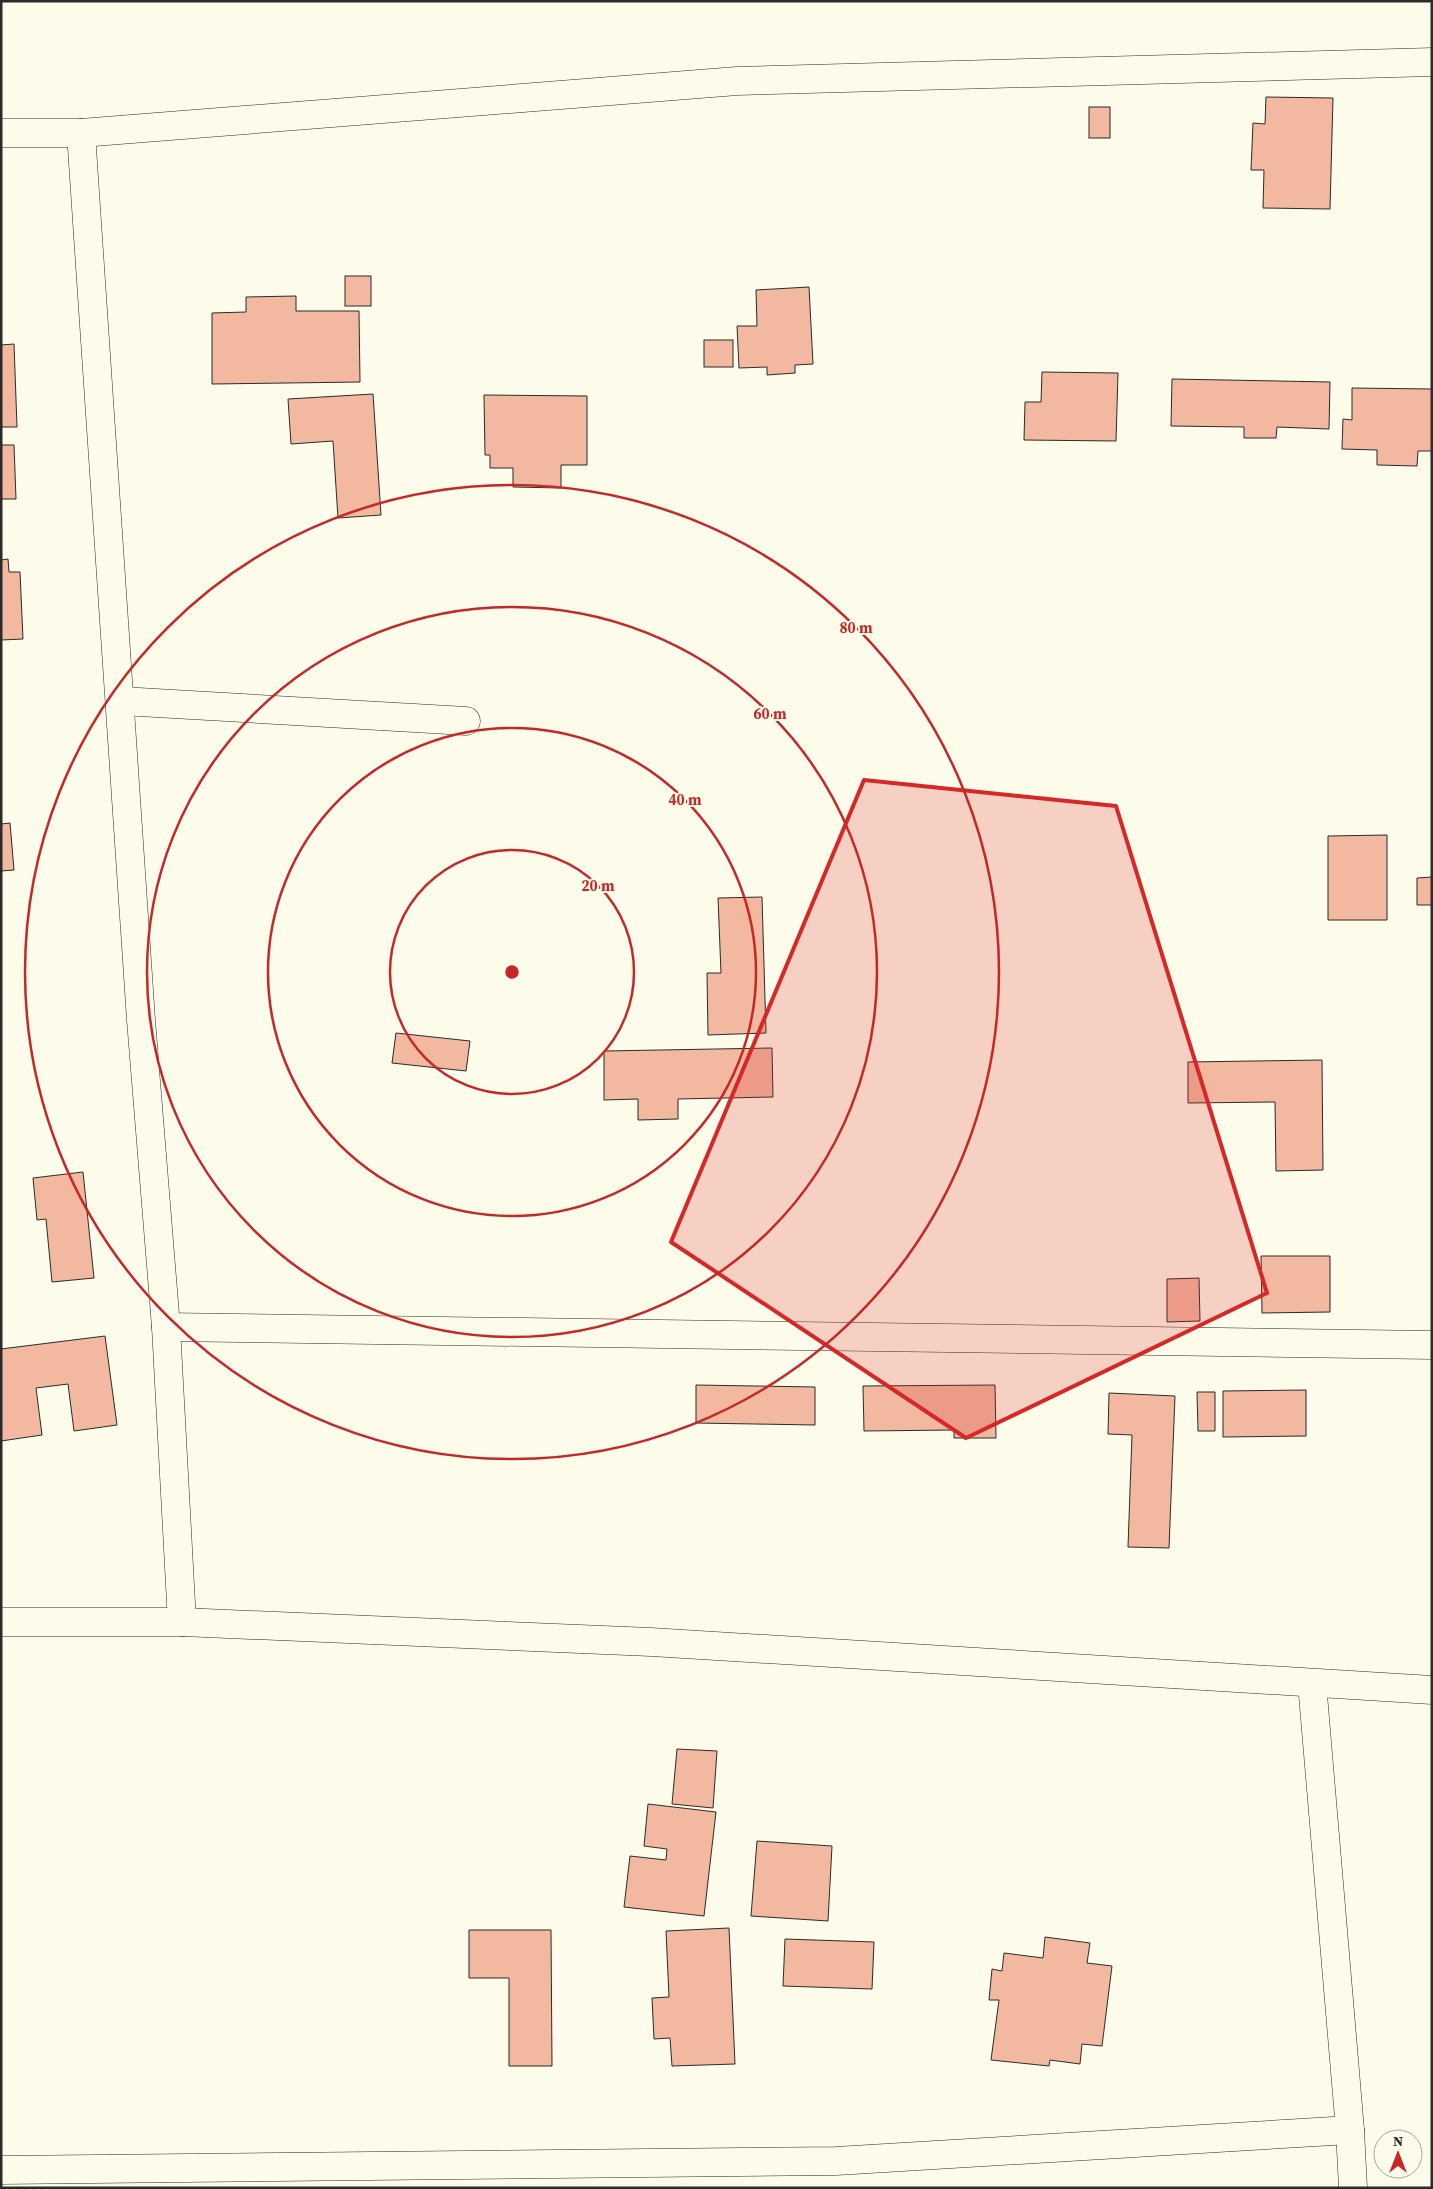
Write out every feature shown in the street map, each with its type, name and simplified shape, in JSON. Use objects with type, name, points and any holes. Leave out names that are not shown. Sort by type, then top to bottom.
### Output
[{"type":"street","points":[[1,133],[81,133],[737,81],[1431,61]]},
{"type":"street","points":[[81,133],[142,1020],[166,1327],[182,1622]]},
{"type":"street","points":[[121,701],[466,721]]},
{"type":"street","points":[[166,1327],[1432,1345]]},
{"type":"street","points":[[1,1622],[182,1622],[651,1642],[1432,1690]]},
{"type":"street","points":[[1312,1683],[1350,2130],[1353,2188]]},
{"type":"street","points":[[1,2170],[836,2161],[1350,2130]]},
{"type":"highlighted area","points":[[864,780],[1116,806],[1267,1293],[966,1438],[671,1242]]},
{"type":"building","points":[[1266,97],[1333,98],[1330,209],[1263,208],[1264,170],[1251,170],[1253,123],[1265,124]]},
{"type":"building","points":[[1089,107],[1110,107],[1110,138],[1089,138]]},
{"type":"building","points":[[345,276],[371,276],[371,306],[345,306]]},
{"type":"building","points":[[809,287],[813,364],[795,365],[795,373],[767,375],[767,367],[739,368],[737,326],[757,326],[756,290]]},
{"type":"building","points":[[296,296],[296,311],[359,311],[360,382],[212,384],[212,313],[246,312],[246,297]]},
{"type":"building","points":[[704,340],[733,340],[733,367],[704,367]]},
{"type":"building","points":[[14,344],[17,427],[1,427],[1,345]]},
{"type":"building","points":[[1042,372],[1118,373],[1116,441],[1024,440],[1025,402],[1041,402]]},
{"type":"building","points":[[1172,379],[1330,382],[1329,429],[1277,427],[1276,438],[1244,438],[1244,427],[1171,426]]},
{"type":"building","points":[[1352,388],[1432,389],[1432,451],[1418,451],[1417,466],[1377,465],[1377,450],[1342,449],[1343,419],[1352,420]]},
{"type":"building","points":[[373,394],[381,515],[338,518],[333,441],[291,444],[288,399]]},
{"type":"building","points":[[484,395],[587,396],[587,465],[561,465],[561,488],[513,487],[513,468],[490,468],[490,455],[485,455]]},
{"type":"building","points":[[1,445],[14,445],[16,499],[1,499]]},
{"type":"building","points":[[8,559],[9,572],[20,572],[23,639],[1,640],[1,560]]},
{"type":"building","points":[[10,823],[14,870],[1,871],[1,824]]},
{"type":"building","points":[[1387,835],[1387,920],[1328,920],[1328,836]]},
{"type":"building","points":[[1432,877],[1432,905],[1417,905],[1417,878]]},
{"type":"building","points":[[762,897],[766,1033],[708,1035],[707,973],[721,973],[718,898]]},
{"type":"building","points":[[396,1033],[470,1041],[466,1071],[392,1063]]},
{"type":"building","points":[[772,1048],[773,1097],[678,1099],[678,1119],[638,1120],[638,1099],[604,1100],[604,1051]]},
{"type":"building","points":[[1322,1060],[1323,1170],[1276,1171],[1275,1102],[1188,1103],[1188,1062]]},
{"type":"building","points":[[83,1172],[94,1278],[52,1282],[46,1219],[37,1220],[33,1178]]},
{"type":"building","points":[[1261,1256],[1330,1256],[1330,1312],[1262,1313]]},
{"type":"building","points":[[1199,1278],[1200,1321],[1167,1322],[1167,1279]]},
{"type":"building","points":[[105,1336],[117,1425],[74,1431],[68,1384],[36,1388],[42,1435],[1,1441],[1,1349]]},
{"type":"building","points":[[696,1385],[815,1387],[815,1425],[696,1423]]},
{"type":"building","points":[[995,1385],[996,1438],[954,1438],[954,1430],[864,1431],[863,1386]]},
{"type":"building","points":[[1306,1390],[1306,1436],[1223,1437],[1223,1391]]},
{"type":"building","points":[[1197,1392],[1215,1392],[1215,1431],[1198,1431]]},
{"type":"building","points":[[1109,1393],[1175,1396],[1169,1548],[1128,1547],[1132,1435],[1108,1434]]},
{"type":"building","points":[[677,1749],[717,1751],[713,1808],[672,1804]]},
{"type":"building","points":[[648,1804],[716,1812],[704,1916],[624,1907],[630,1856],[666,1860],[667,1849],[644,1846]]},
{"type":"building","points":[[757,1841],[832,1846],[828,1921],[751,1916]]},
{"type":"building","points":[[729,1928],[735,2064],[672,2066],[670,2038],[654,2039],[652,1998],[669,1997],[666,1931]]},
{"type":"building","points":[[469,1930],[551,1930],[552,2066],[509,2066],[509,1978],[469,1978]]},
{"type":"building","points":[[1045,1937],[1090,1943],[1087,1963],[1112,1966],[1102,2046],[1082,2044],[1080,2064],[1050,2060],[1049,2066],[991,2060],[999,2000],[989,2000],[992,1969],[1002,1971],[1004,1953],[1043,1958]]},
{"type":"building","points":[[785,1939],[874,1942],[872,1989],[783,1986]]}]
